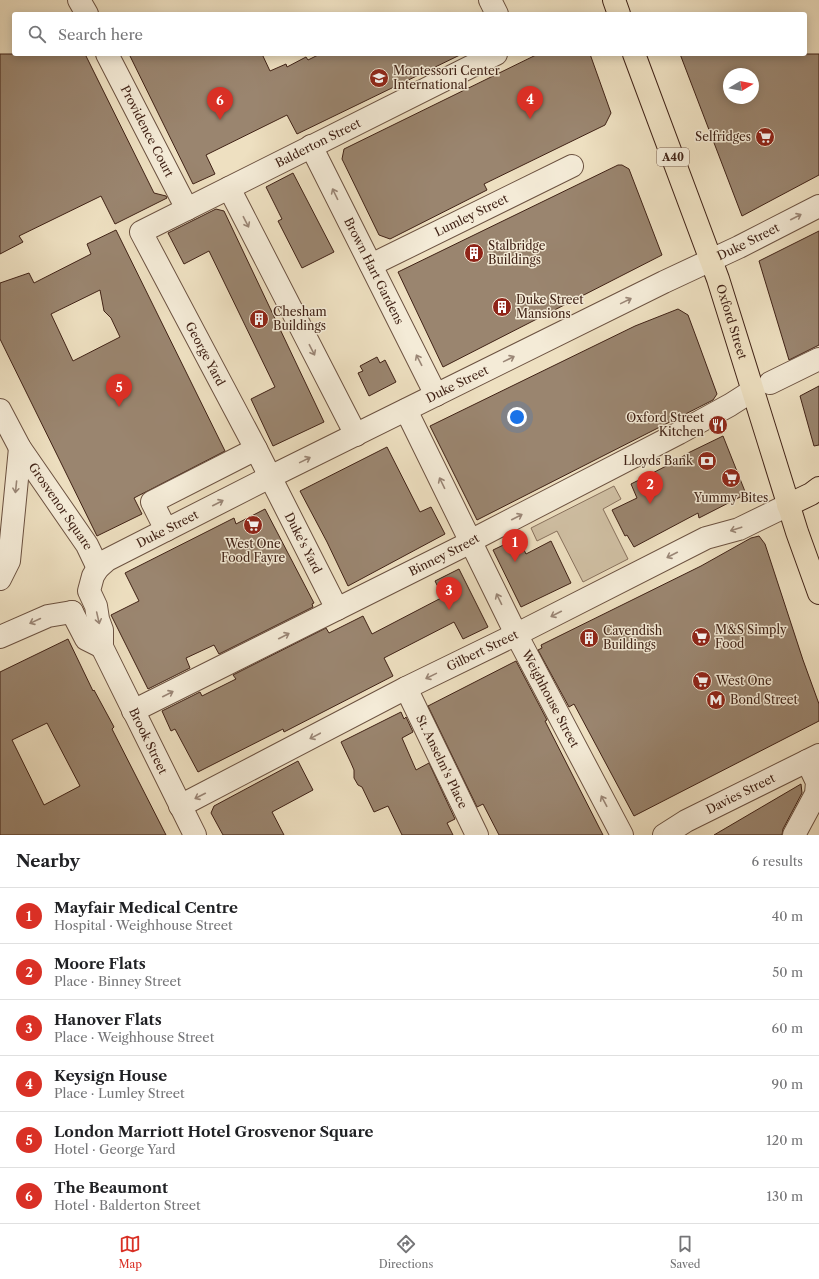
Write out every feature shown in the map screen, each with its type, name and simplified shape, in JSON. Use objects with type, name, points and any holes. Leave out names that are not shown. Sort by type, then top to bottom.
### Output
[{"type":"main road","points":[[614,0],[618,12]]},
{"type":"main road","name":"Oxford Street","points":[[635,56],[711,260],[761,387],[788,505],[819,593]]},
{"type":"main road","points":[[788,505],[811,494],[819,488]]},
{"type":"street","points":[[80,0],[86,12]]},
{"type":"street","points":[[490,0],[496,12]]},
{"type":"street","name":"Providence Court","points":[[108,56],[186,209]]},
{"type":"street","name":"Balderton Street","points":[[141,232],[492,56]]},
{"type":"street","name":"Brown Hart Gardens","points":[[311,146],[436,395]]},
{"type":"street","name":"Lumley Street","points":[[371,265],[572,166]]},
{"type":"street","points":[[228,188],[356,435]]},
{"type":"street","name":"Duke Street","points":[[98,568],[107,560],[270,477],[819,206]]},
{"type":"street","name":"George Yard","points":[[141,232],[270,477]]},
{"type":"street","name":"Binney Street","points":[[133,711],[471,542],[679,433],[761,387],[819,359]]},
{"type":"street","name":"Grosvenor Square","points":[[0,410],[20,448],[87,545],[98,568]]},
{"type":"street","name":"Weighhouse Street","points":[[406,410],[516,634],[622,835]]},
{"type":"street","name":"Grosvenor Square","points":[[0,579],[9,561],[20,448]]},
{"type":"street","points":[[166,530],[152,502],[256,449]]},
{"type":"street","name":"Duke's Yard","points":[[270,477],[338,609]]},
{"type":"street","name":"Gilbert Street","points":[[180,806],[406,688],[706,538],[739,529],[788,505]]},
{"type":"street","points":[[72,612],[80,596],[89,590],[93,576],[98,568]]},
{"type":"street","name":"Brook Street","points":[[89,590],[96,606],[98,619],[102,630],[102,646],[195,835]]},
{"type":"street","points":[[0,637],[48,616],[72,612]]},
{"type":"street","points":[[72,612],[86,639],[102,646]]},
{"type":"street","name":"St. Anselm's Place","points":[[406,688],[477,835]]},
{"type":"street","points":[[794,835],[816,794],[817,782],[813,758]]},
{"type":"street","name":"Davies Street","points":[[664,835],[692,818],[813,758]]},
{"type":"shaded area","points":[[614,486],[621,499],[603,509],[628,559],[583,582],[557,531],[537,541],[531,528]]},
{"type":"building","points":[[0,54],[12,54],[12,56],[86,56],[154,193],[166,196],[167,198],[115,224],[101,196],[19,236],[23,242],[0,254]]},
{"type":"building","name":"Selfridges","points":[[807,54],[819,54],[819,175],[742,216],[681,56],[807,56]]},
{"type":"building","points":[[130,56],[263,56],[270,71],[286,64],[287,67],[306,57],[308,60],[316,56],[458,56],[297,134],[287,115],[206,155],[215,174],[193,184]]},
{"type":"building","points":[[534,56],[591,56],[611,113],[605,125],[484,184],[487,190],[390,239],[379,235],[342,159],[344,149]]},
{"type":"building","points":[[618,165],[622,165],[629,169],[662,255],[443,367],[398,272]]},
{"type":"building","points":[[293,173],[334,252],[302,268],[278,221],[282,219],[266,187]]},
{"type":"building","name":"Chesham Buildings","points":[[216,209],[224,211],[324,422],[273,446],[251,399],[275,387],[209,251],[184,264],[168,233]]},
{"type":"building","points":[[116,230],[225,451],[134,498],[142,514],[97,536],[0,339],[0,283],[29,273],[34,283],[91,254],[87,244]],"holes":[[[100,290],[104,311],[111,318],[120,337],[73,361],[51,314]]]},
{"type":"building","points":[[819,231],[819,345],[789,360],[759,261]]},
{"type":"building","points":[[678,309],[688,315],[717,394],[713,400],[477,520],[430,426],[635,326]]},
{"type":"building","points":[[377,357],[380,363],[385,360],[396,382],[369,396],[358,373],[363,371],[360,366]]},
{"type":"building","points":[[819,386],[819,445],[814,446],[800,396]]},
{"type":"building","points":[[723,436],[746,494],[699,518],[698,513],[634,547],[627,535],[625,536],[612,510],[637,498],[631,484]]},
{"type":"building","points":[[387,447],[420,512],[431,507],[445,534],[348,586],[300,491]]},
{"type":"building","points":[[265,509],[314,603],[312,604],[313,607],[219,654],[214,645],[186,658],[190,668],[148,689],[111,615],[139,601],[125,573],[234,518],[236,524]]},
{"type":"building","points":[[759,536],[765,544],[819,704],[819,721],[634,816],[574,704],[569,707],[538,650],[542,648],[541,645],[701,566],[751,538]]},
{"type":"building","points":[[518,538],[526,554],[551,541],[571,583],[521,607],[493,550]]},
{"type":"building","points":[[459,569],[488,627],[463,639],[454,622],[384,658],[393,676],[284,732],[283,729],[198,772],[175,729],[171,731],[162,711],[200,692],[202,696],[236,679],[233,675],[326,628],[329,633],[363,616],[372,634],[443,597],[435,581]]},
{"type":"building","points":[[68,639],[93,691],[94,690],[114,727],[112,729],[166,835],[0,835],[0,672]],"holes":[[[47,723],[80,786],[44,805],[12,740]]]},
{"type":"building","points":[[516,661],[547,720],[545,721],[603,835],[499,835],[483,804],[477,807],[428,706]]},
{"type":"building","points":[[401,712],[404,719],[406,717],[413,732],[402,738],[416,770],[429,763],[455,819],[447,823],[453,835],[402,835],[388,806],[374,812],[362,787],[358,785],[354,778],[354,770],[341,742]]},
{"type":"building","points":[[298,761],[313,790],[272,812],[284,835],[223,835],[211,813],[214,806]]},
{"type":"building","points":[[801,784],[802,793],[783,829],[782,835],[714,835]]},
{"type":"place","name":"Montessori Center International","points":[[379,78]]},
{"type":"place","name":"Keysign House","points":[[530,119]]},
{"type":"place","name":"The Beaumont","points":[[220,120]]},
{"type":"place","name":"Selfridges","points":[[765,137]]},
{"type":"place","name":"Stalbridge Buildings","points":[[474,253]]},
{"type":"place","name":"Duke Street Mansions","points":[[502,307]]},
{"type":"place","name":"Chesham Buildings","points":[[259,319]]},
{"type":"place","name":"London Marriott Hotel Grosvenor Square","points":[[119,407]]},
{"type":"place","name":"Oxford Street Kitchen","points":[[718,425]]},
{"type":"place","name":"Lloyds Bank","points":[[707,461]]},
{"type":"place","name":"Yummy Bites","points":[[731,478]]},
{"type":"place","name":"Moore Flats","points":[[650,504]]},
{"type":"place","name":"West One Food Fayre","points":[[253,525]]},
{"type":"place","name":"Mayfair Medical Centre","points":[[515,562]]},
{"type":"place","name":"Hanover Flats","points":[[449,610]]},
{"type":"place","name":"M&S Simply Food","points":[[701,637]]},
{"type":"place","name":"Cavendish Buildings","points":[[589,638]]},
{"type":"place","name":"West One","points":[[702,681]]},
{"type":"place","name":"Bond Street","points":[[716,700]]}]
